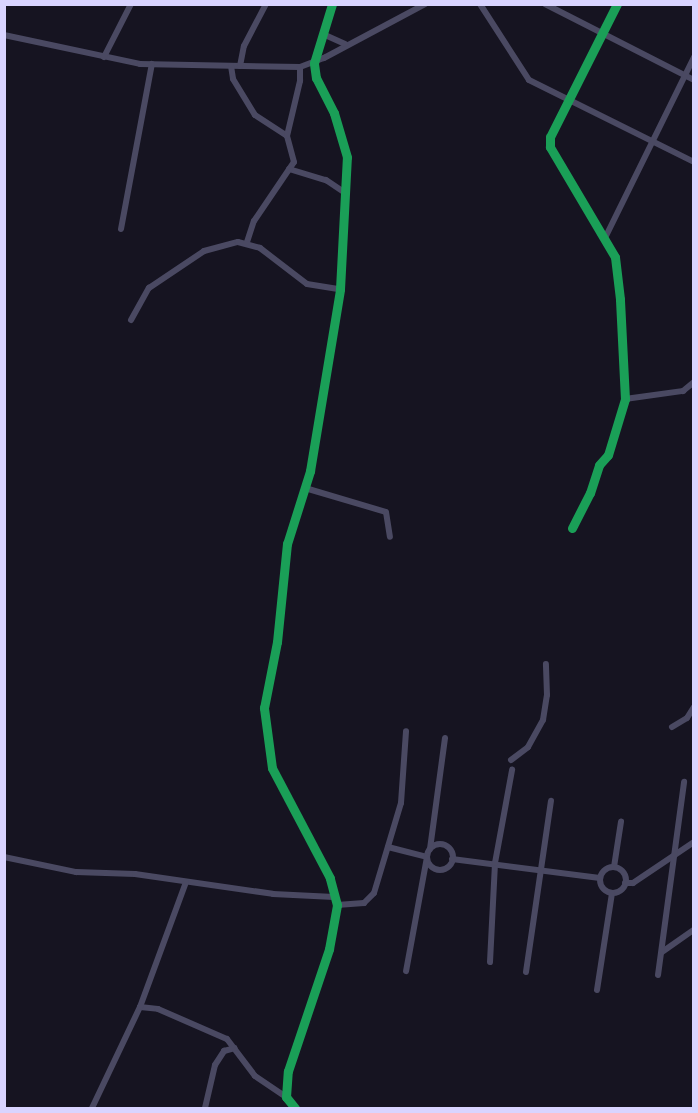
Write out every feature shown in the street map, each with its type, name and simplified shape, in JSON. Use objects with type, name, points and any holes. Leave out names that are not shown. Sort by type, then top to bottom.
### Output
[{"type":"street","points":[[104,57],[131,4]]},
{"type":"street","points":[[240,66],[244,46],[266,4]]},
{"type":"street","points":[[286,1097],[288,1071],[330,949],[337,905],[330,878],[272,768],[265,731],[264,708],[277,642],[286,544],[305,488],[333,350],[340,289],[345,145],[316,78],[314,63],[325,35],[332,4]]},
{"type":"street","points":[[4,35],[104,57],[152,64],[300,67],[314,63],[345,44],[425,4]]},
{"type":"street","points":[[480,4],[529,80],[693,162]]},
{"type":"street","points":[[544,4],[693,80]]},
{"type":"street","points":[[572,528],[590,493],[599,465],[608,455],[625,399],[620,299],[615,257],[550,147],[550,137],[617,4]]},
{"type":"street","points":[[325,35],[345,44]]},
{"type":"street","points":[[604,238],[693,57]]},
{"type":"street","points":[[121,229],[152,64]]},
{"type":"street","points":[[231,66],[233,79],[255,115],[287,136],[294,153],[290,169],[254,221],[247,242]]},
{"type":"street","points":[[287,136],[300,81],[300,67]]},
{"type":"street","points":[[290,169],[326,180],[344,192]]},
{"type":"street","points":[[131,320],[149,288],[204,251],[247,242],[307,285],[340,289]]},
{"type":"street","points":[[625,399],[682,391],[693,382]]},
{"type":"street","points":[[305,488],[386,512],[390,537]]},
{"type":"street","points":[[511,760],[528,747],[543,720],[548,689],[546,664]]},
{"type":"street","points":[[672,727],[687,718],[693,707]]},
{"type":"street","points":[[337,905],[354,906],[370,898],[388,847],[400,803],[406,731]]},
{"type":"street","points":[[406,971],[430,849],[445,738]]},
{"type":"street","points":[[490,962],[495,863],[512,770]]},
{"type":"street","points":[[658,975],[676,855],[684,782]]},
{"type":"street","points":[[526,972],[551,801]]},
{"type":"street","points":[[614,867],[621,822]]},
{"type":"street","points":[[625,883],[633,883],[693,842]]},
{"type":"street","points":[[430,849],[445,845],[452,859]]},
{"type":"street","points":[[388,847],[427,857],[436,869],[448,866],[452,859]]},
{"type":"street","points":[[4,857],[76,873],[135,874],[273,894],[334,897]]},
{"type":"street","points":[[452,859],[600,878]]},
{"type":"street","points":[[614,867],[622,871],[625,883],[621,890],[612,893],[603,888],[600,878],[606,870],[614,867]]},
{"type":"street","points":[[92,1108],[140,1007],[186,882]]},
{"type":"street","points":[[597,990],[612,893]]},
{"type":"street","points":[[662,952],[693,930]]},
{"type":"street","points":[[140,1007],[158,1009],[227,1039],[255,1076],[286,1097],[295,1108]]},
{"type":"street","points":[[205,1108],[215,1065],[225,1051],[235,1048]]},
{"type":"cycle path","points":[[295,1108],[286,1097],[288,1071],[329,949],[337,905],[330,878],[272,768],[264,708],[277,642],[287,544],[310,471],[340,289],[347,157],[334,113],[316,78],[314,63],[332,4]]},
{"type":"cycle path","points":[[572,528],[590,493],[599,465],[608,455],[625,399],[620,299],[615,257],[550,147],[550,137],[617,4]]}]
